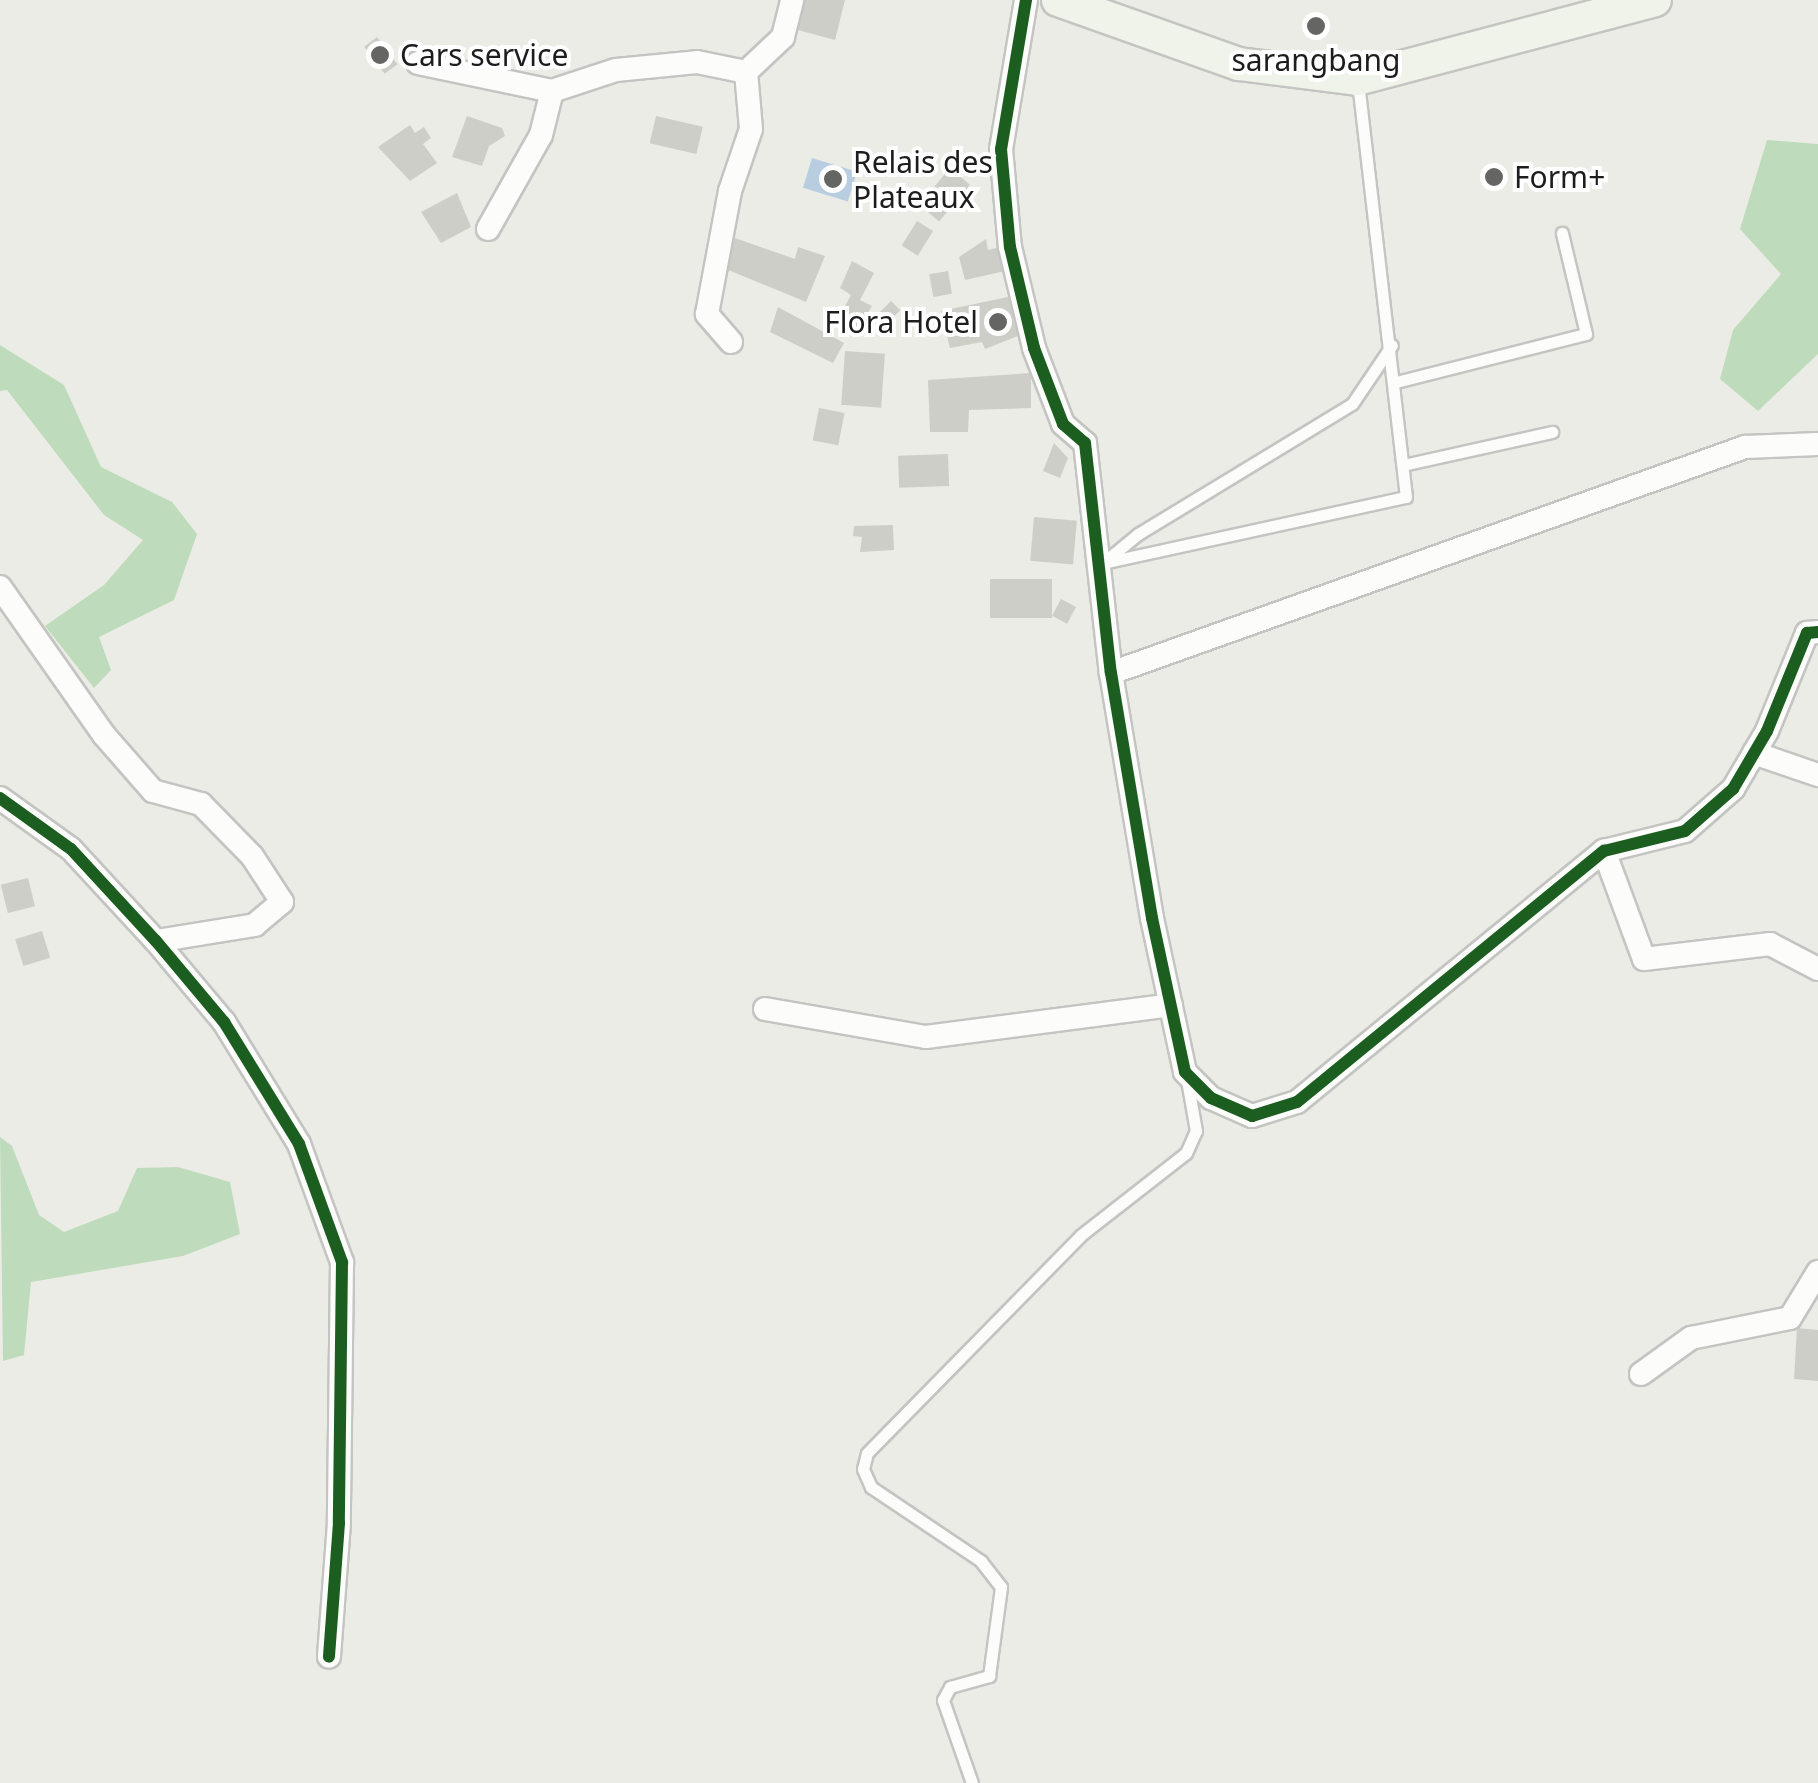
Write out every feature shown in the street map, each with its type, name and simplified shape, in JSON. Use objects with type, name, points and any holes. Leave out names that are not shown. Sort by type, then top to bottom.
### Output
[{"type":"main road","points":[[1058,0],[1239,64],[1357,79],[1607,8],[1654,0]]},
{"type":"street","points":[[746,72],[783,37],[792,0]]},
{"type":"street","points":[[1026,0],[1001,148],[1010,246],[1034,348],[1063,424],[1085,443],[1103,563],[1111,673],[1171,1005],[1186,1072],[1211,1098],[1252,1116],[1297,1102],[1604,851],[1686,831],[1733,788],[1754,753],[1807,632],[1818,632]]},
{"type":"street","points":[[418,63],[552,91],[616,70],[697,62],[746,72]]},
{"type":"street","points":[[730,342],[707,314],[730,191],[751,129],[746,72]]},
{"type":"street","points":[[488,229],[541,135],[552,91]]},
{"type":"street","points":[[1111,673],[1745,447],[1818,444]]},
{"type":"street","points":[[0,588],[104,735],[153,791],[201,804],[252,856],[282,902],[254,925],[156,942]]},
{"type":"street","points":[[1754,753],[1818,775]]},
{"type":"street","points":[[0,798],[71,849],[156,942],[224,1022],[300,1144],[342,1262],[339,1523],[329,1657]]},
{"type":"street","points":[[1604,851],[1644,958],[1770,944],[1818,969]]},
{"type":"street","points":[[766,1009],[926,1038],[1171,1005]]},
{"type":"street","points":[[1641,1374],[1691,1338],[1790,1318],[1818,1272]]},
{"type":"lane","points":[[1103,563],[1406,497],[1392,345],[1357,79]]},
{"type":"lane","points":[[1396,382],[1586,334],[1562,233]]},
{"type":"lane","points":[[1103,563],[1138,534],[1302,440],[1352,404],[1392,345]]},
{"type":"lane","points":[[1403,465],[1552,432]]},
{"type":"lane","points":[[972,1783],[943,1700],[950,1687],[989,1676],[1001,1587],[981,1560],[871,1486],[863,1469],[867,1452],[1071,1244],[1186,1153],[1196,1124],[1186,1072]]},
{"type":"green space","points":[[1767,140],[1818,144],[1818,354],[1758,411],[1720,379],[1733,330],[1781,274],[1740,229]]},
{"type":"green space","points":[[0,345],[64,385],[101,467],[172,502],[197,534],[174,600],[99,637],[111,670],[94,688],[45,626],[104,585],[143,540],[104,515],[7,390],[0,391]]},
{"type":"green space","points":[[0,1137],[12,1146],[39,1215],[64,1232],[118,1211],[137,1168],[178,1167],[230,1182],[240,1234],[183,1256],[31,1282],[24,1355],[3,1361]]},
{"type":"water","points":[[812,158],[857,172],[848,201],[803,188]]},
{"type":"building","points":[[805,0],[845,0],[835,40],[798,30]]},
{"type":"building","name":"Cars service","points":[[377,37],[397,64],[385,74],[364,47]]},
{"type":"building","points":[[467,116],[502,128],[505,136],[489,146],[482,166],[452,157]]},
{"type":"building","points":[[656,116],[703,127],[696,154],[650,143]]},
{"type":"building","points":[[410,125],[415,133],[424,127],[431,138],[423,144],[437,163],[410,181],[378,147]]},
{"type":"building","points":[[950,168],[970,185],[939,221],[919,205]]},
{"type":"building","points":[[457,193],[471,227],[441,243],[421,212]]},
{"type":"building","points":[[917,221],[933,231],[918,256],[902,246]]},
{"type":"building","points":[[735,238],[795,259],[798,247],[825,256],[806,302],[726,269]]},
{"type":"building","points":[[986,239],[988,250],[1000,247],[1005,271],[965,280],[959,257]]},
{"type":"building","points":[[852,261],[874,273],[860,300],[872,306],[859,328],[839,317],[851,295],[840,288]]},
{"type":"building","points":[[948,271],[952,294],[933,297],[929,274]]},
{"type":"building","points":[[1008,297],[1018,336],[985,349],[982,342],[950,348],[941,311]]},
{"type":"building","points":[[891,301],[900,310],[882,329],[873,319]]},
{"type":"building","points":[[778,307],[844,343],[833,363],[770,332]]},
{"type":"building","points":[[845,351],[885,354],[881,408],[841,405]]},
{"type":"building","points":[[1031,373],[1031,408],[969,410],[968,432],[930,432],[928,380]]},
{"type":"building","points":[[819,408],[845,413],[838,445],[813,440]]},
{"type":"building","points":[[1054,443],[1068,458],[1060,478],[1043,471]]},
{"type":"building","points":[[948,454],[949,486],[899,488],[898,456]]},
{"type":"building","points":[[1034,517],[1077,521],[1073,565],[1030,561]]},
{"type":"building","points":[[893,525],[894,550],[860,552],[862,537],[853,536],[854,526]]},
{"type":"building","points":[[990,579],[1052,579],[1052,618],[990,618]]},
{"type":"building","points":[[1061,599],[1076,607],[1067,624],[1052,616]]},
{"type":"building","points":[[28,878],[35,906],[8,913],[1,885]]},
{"type":"building","points":[[42,931],[50,958],[23,966],[15,939]]},
{"type":"building","points":[[1797,1328],[1818,1330],[1818,1381],[1794,1379]]},
{"type":"cycle path","points":[[1026,0],[1001,149],[1010,247],[1034,348],[1063,424],[1085,443],[1111,673],[1152,918],[1185,1072],[1211,1098],[1252,1116],[1297,1102],[1604,851],[1685,831],[1733,789],[1767,731],[1807,633],[1818,632]]},
{"type":"cycle path","points":[[0,798],[71,849],[156,941],[224,1022],[299,1144],[342,1262],[339,1523],[329,1657]]},
{"type":"place","name":"sarangbang","points":[[1316,26]]},
{"type":"place","name":"Cars service","points":[[380,55]]},
{"type":"place","name":"Form+","points":[[1494,177]]},
{"type":"place","name":"Relais des Plateaux","points":[[833,179]]},
{"type":"place","name":"Flora Hotel","points":[[998,322]]}]
